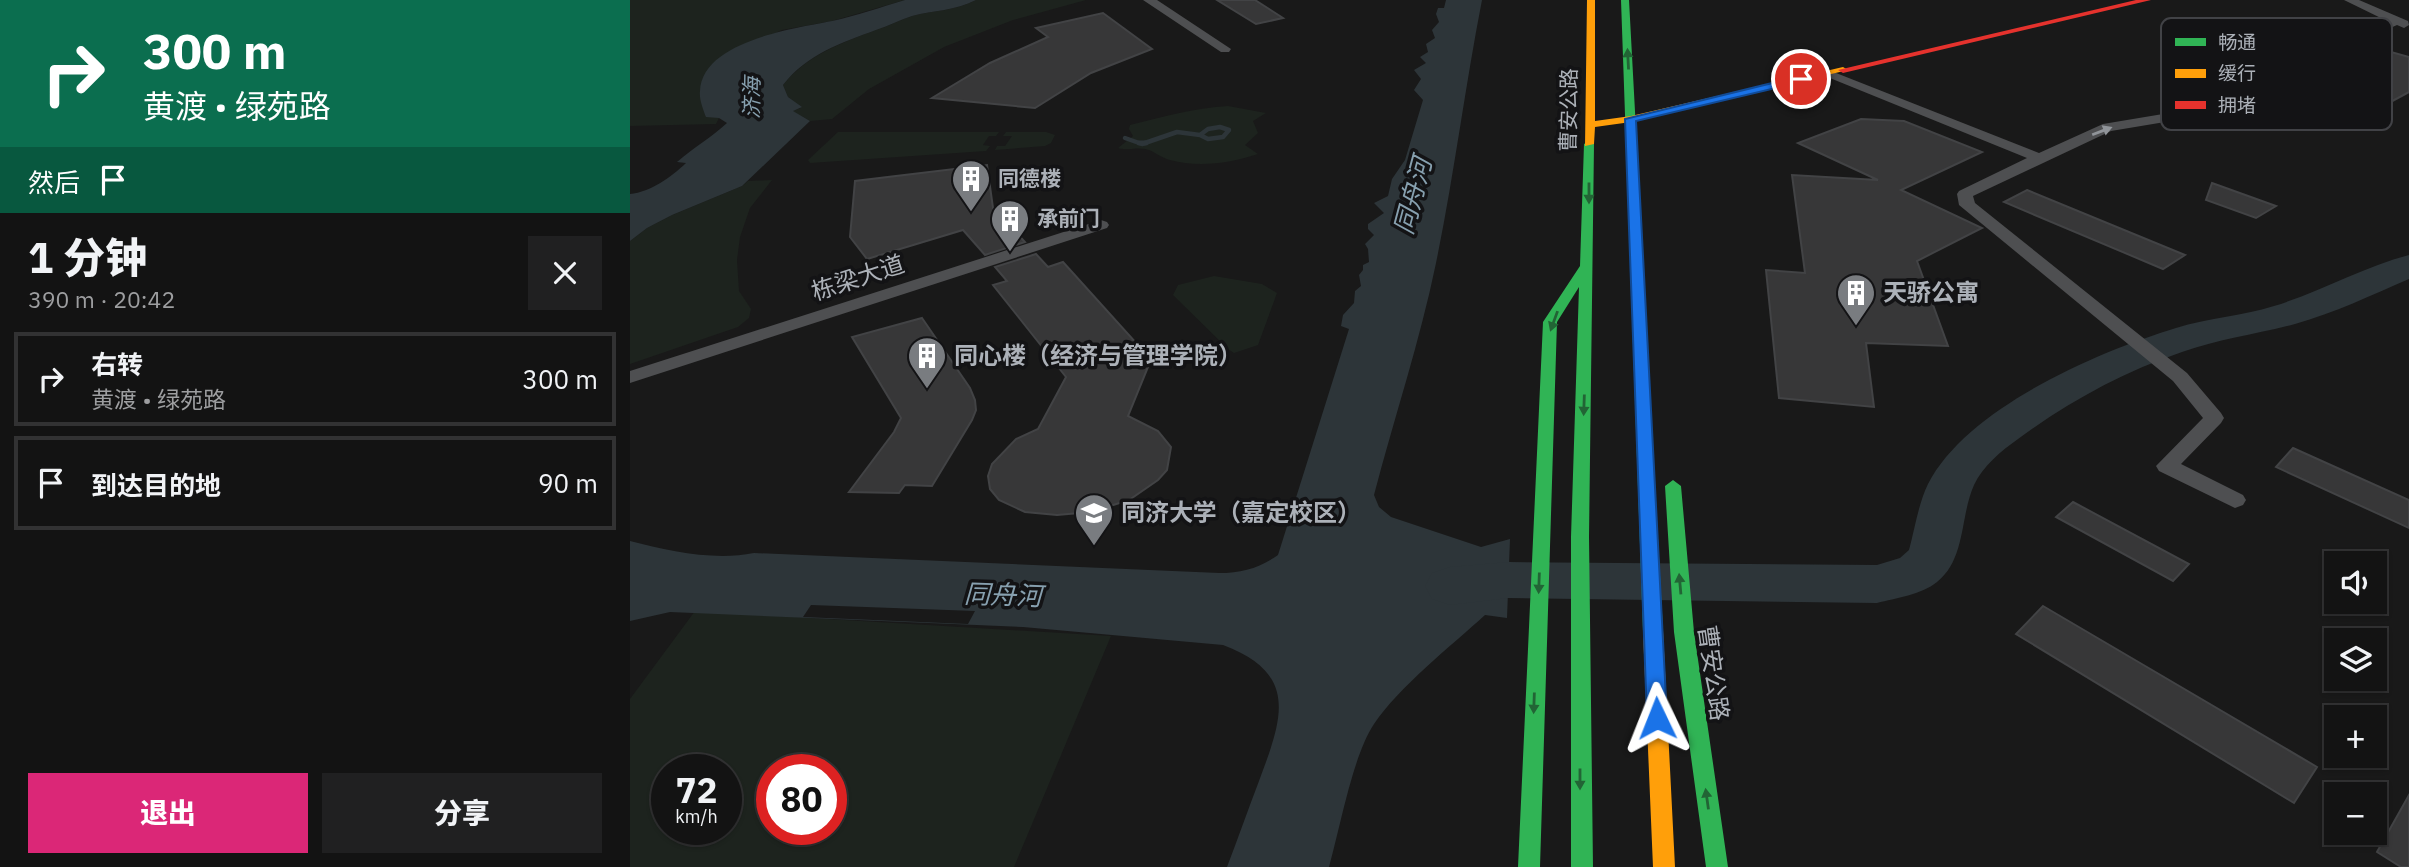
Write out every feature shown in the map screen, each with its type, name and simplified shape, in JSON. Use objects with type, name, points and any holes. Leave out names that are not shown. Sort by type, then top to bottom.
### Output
[{"type":"main road","name":"曹安公路","points":[[1582,867],[1580,537],[1588,263],[1591,0]]},
{"type":"main road","points":[[1625,0],[1664,867]]},
{"type":"main road","points":[[1589,125],[1631,119],[2147,0]]},
{"type":"main road","points":[[1631,119],[1646,130]]},
{"type":"main road","points":[[1529,867],[1550,321],[1588,263]]},
{"type":"main road","name":"曹安公路","points":[[1672,466],[1684,632],[1717,867]]},
{"type":"street","points":[[1149,0],[1225,49]]},
{"type":"street","points":[[2350,0],[2390,18]]},
{"type":"street","points":[[1826,74],[2039,158]]},
{"type":"street","points":[[2161,119],[2108,127],[1965,194],[1968,205],[2180,377],[2214,418],[2167,466],[2235,499]]},
{"type":"street","name":"栋梁大道","points":[[630,377],[1101,225]]},
{"type":"shaded area","points":[[630,0],[905,0],[832,21],[782,30],[717,60],[702,80],[719,118],[716,124],[630,126]]},
{"type":"shaded area","points":[[976,0],[1086,0],[1013,20],[944,47],[869,89],[832,119],[810,121],[792,111],[801,108],[788,97],[783,85],[814,58],[838,45],[908,18]]},
{"type":"shaded area","points":[[1228,106],[1266,113],[1253,121],[1258,133],[1245,145],[1258,154],[1226,162],[1192,164],[1167,159],[1145,149],[1118,148],[1133,136],[1130,125],[1190,111]]},
{"type":"shaded area","points":[[838,132],[999,132],[996,136],[989,136],[983,145],[990,146],[986,151],[810,163],[808,160]]},
{"type":"shaded area","points":[[1006,132],[1046,132],[1055,135],[1051,143],[1045,146],[995,150],[997,146],[1005,146],[1012,136],[1003,136]]},
{"type":"shaded area","points":[[772,180],[750,208],[740,237],[737,260],[739,291],[751,309],[749,318],[738,327],[630,364],[630,241],[647,228],[672,215],[742,186],[748,181]]},
{"type":"shaded area","points":[[1214,276],[1262,284],[1277,293],[1258,345],[1234,353],[1173,295],[1178,285]]},
{"type":"shaded area","points":[[695,611],[1111,636],[1014,867],[630,867],[630,699]]},
{"type":"water","name":"济海","points":[[905,0],[976,0],[908,18],[814,57],[792,74],[783,85],[788,97],[802,107],[793,111],[810,121],[742,186],[672,215],[647,228],[630,241],[630,194],[653,187],[667,178],[686,163],[677,162],[727,123],[719,118],[706,117],[700,97],[705,74],[716,60],[733,49],[775,33],[850,17]]},
{"type":"water","name":"同舟河","points":[[1446,0],[1482,0],[1430,292],[1374,495],[1379,507],[1391,517],[1481,547],[1510,539],[1507,618],[1485,615],[1411,681],[1374,724],[1366,737],[1353,773],[1329,867],[1227,867],[1274,738],[1278,701],[1274,684],[1264,670],[1248,657],[1223,645],[1023,627],[670,612],[630,621],[630,541],[676,551],[723,556],[754,553],[1219,573],[1250,569],[1278,555],[1349,329],[1341,326],[1343,315],[1354,303],[1355,291],[1361,286],[1359,275],[1363,265],[1369,262],[1365,244],[1374,235],[1368,229],[1368,224],[1384,213],[1374,203],[1388,196],[1392,179],[1405,160],[1423,100],[1414,90],[1421,79],[1414,70],[1426,63],[1420,57],[1428,52],[1426,44],[1435,38],[1432,30],[1439,22],[1436,14],[1438,8],[1444,8]]},
{"type":"pier","points":[[811,605],[975,611],[968,624],[803,617]]},
{"type":"building","points":[[1217,0],[1255,0],[1283,18],[1256,24]]},
{"type":"building","points":[[1103,13],[1152,49],[1091,73],[1035,108],[932,98],[990,63],[1048,37],[1036,28]]},
{"type":"building","points":[[2392,52],[2409,57],[2409,92],[2392,101]]},
{"type":"building","points":[[1861,119],[1904,121],[1982,152],[1901,190],[1982,228],[1917,261],[1948,346],[1866,343],[1874,407],[1779,398],[1766,270],[1805,273],[1792,175],[1878,180],[1798,143]]},
{"type":"building","name":"同德楼","points":[[987,165],[993,208],[1025,242],[985,255],[963,230],[867,259],[850,237],[855,181]]},
{"type":"building","points":[[2212,183],[2276,206],[2256,218],[2206,200]]},
{"type":"building","points":[[2027,190],[2185,255],[2163,269],[2004,202]]},
{"type":"building","name":"同心楼（经济与管理学院）","points":[[1036,254],[1048,267],[1063,262],[1138,345],[1148,367],[1128,416],[1158,431],[1171,447],[1167,470],[1158,480],[1129,500],[1091,512],[1057,515],[1025,512],[999,500],[990,489],[988,476],[992,464],[1016,439],[1038,429],[1066,377],[993,285],[1007,281],[995,267]]},
{"type":"building","points":[[922,318],[970,388],[976,410],[972,420],[932,486],[905,485],[899,493],[849,492],[894,432],[901,418],[852,337]]},
{"type":"building","points":[[2293,448],[2409,500],[2409,528],[2276,467]]},
{"type":"building","points":[[2073,502],[2189,564],[2173,581],[2056,517]]},
{"type":"building","points":[[2043,606],[2317,767],[2294,803],[2016,634]]},
{"type":"building","points":[[2409,795],[2409,867],[2401,867],[2377,852],[2381,845],[2387,845],[2387,834]]},
{"type":"waterway","points":[[1220,127],[1229,130],[1223,137],[1208,139],[1200,135],[1208,129],[1220,127]]},
{"type":"waterway","points":[[1145,143],[1177,132],[1200,135]]},
{"type":"waterway","points":[[1125,138],[1139,143]]},
{"type":"waterway","points":[[1139,143],[1145,143]]},
{"type":"waterway","points":[[1139,143],[1145,143]]},
{"type":"waterway","points":[[1450,586],[1508,580],[1877,584],[1902,578],[1918,571],[1928,561],[1934,550],[1951,485],[1966,462],[1994,435],[2045,401],[2117,364],[2166,344],[2295,312],[2409,266]]},
{"type":"traffic: fast","points":[[1625,0],[1653,631]]},
{"type":"traffic: fast","points":[[1582,867],[1580,537],[1589,144]]},
{"type":"traffic: fast","points":[[1529,867],[1550,322],[1588,263]]},
{"type":"traffic: fast","points":[[1673,486],[1684,632],[1717,867]]},
{"type":"traffic: slow","points":[[1589,144],[1591,0]]},
{"type":"traffic: slow","points":[[1589,125],[1631,119],[1843,70]]},
{"type":"traffic: slow","points":[[1653,631],[1664,867]]},
{"type":"traffic: jam","points":[[1843,70],[2147,0]]},
{"type":"place","name":"同德楼","points":[[971,213]]},
{"type":"place","name":"承前门","points":[[1010,253]]},
{"type":"place","name":"天骄公寓","points":[[1856,327]]},
{"type":"place","name":"同心楼（经济与管理学院）","points":[[927,390]]},
{"type":"place","name":"同济大学（嘉定校区）","points":[[1094,547]]},
{"type":"route","points":[[1657,718],[1631,119],[1801,79]]}]
